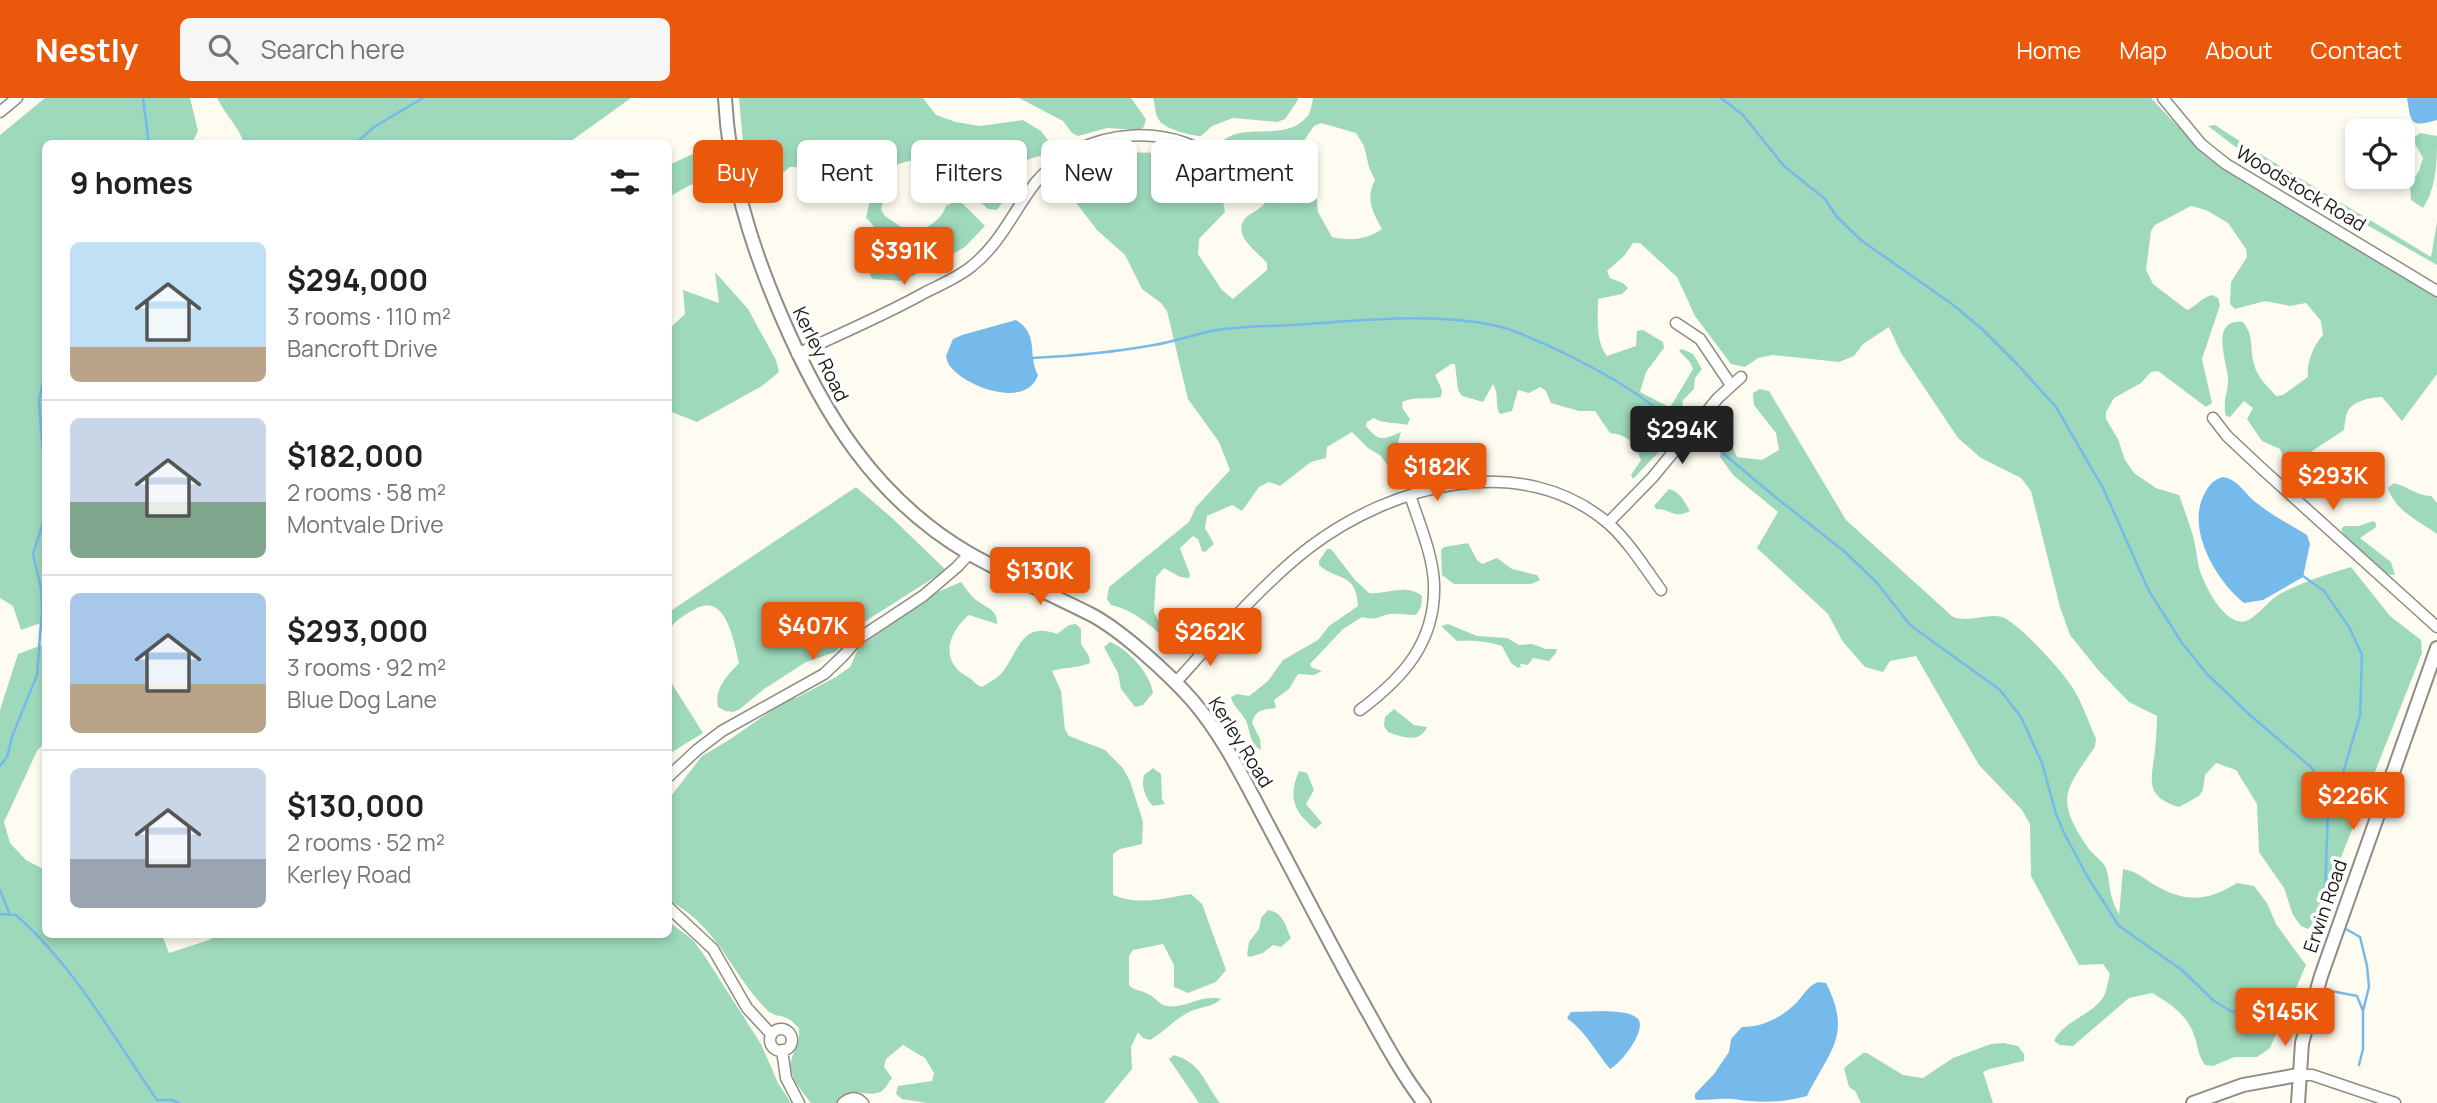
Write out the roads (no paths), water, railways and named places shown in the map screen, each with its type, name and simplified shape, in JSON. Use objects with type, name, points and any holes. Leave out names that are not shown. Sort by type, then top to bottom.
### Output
[{"type":"street","points":[[0,112],[17,98]]},
{"type":"street","name":"Kerley Road","points":[[725,98],[729,153],[739,198],[757,253],[797,354],[829,415],[866,466],[903,504],[945,537],[970,553],[1090,614],[1133,645],[1176,682],[1206,718],[1236,765],[1355,990],[1399,1068],[1424,1103]]},
{"type":"street","name":"Woodstock Road","points":[[2163,98],[2201,144],[2218,159],[2437,291]]},
{"type":"street","points":[[797,354],[911,301],[969,269],[996,243],[1037,181],[1069,155],[1095,142],[1132,135],[1151,134],[1175,140]]},
{"type":"street","points":[[1676,323],[1700,339],[1731,385]]},
{"type":"street","points":[[1608,523],[1652,478],[1718,398],[1741,377]]},
{"type":"street","points":[[2213,418],[2227,436],[2260,467],[2437,627]]},
{"type":"street","points":[[1176,682],[1275,577],[1310,548],[1353,519],[1410,495],[1470,482],[1514,483],[1571,500],[1608,523],[1661,590]]},
{"type":"street","points":[[1360,710],[1384,692],[1408,668],[1429,621],[1434,584],[1430,561],[1410,495]]},
{"type":"street","points":[[672,773],[722,731],[824,674],[858,639],[923,596],[970,553]]},
{"type":"street","name":"Erwin Road","points":[[2298,1103],[2298,1075],[2304,1035],[2333,938],[2437,648]]},
{"type":"street","points":[[672,911],[713,949],[747,1008],[771,1034]]},
{"type":"street","points":[[771,1034],[780,1029],[790,1034],[790,1044],[782,1050]]},
{"type":"street","points":[[771,1034],[773,1047],[782,1050]]},
{"type":"street","points":[[782,1050],[786,1078],[799,1103]]},
{"type":"street","points":[[2193,1103],[2243,1085],[2298,1075],[2312,1075],[2395,1103]]},
{"type":"street","points":[[843,1103],[858,1098],[863,1103]]},
{"type":"water","points":[[2407,98],[2437,98],[2437,120],[2417,123],[2410,113]]},
{"type":"water","points":[[1016,320],[1031,339],[1038,375],[1032,385],[1022,391],[1010,393],[996,391],[969,381],[949,365],[946,356],[953,339]]},
{"type":"water","points":[[2222,477],[2233,481],[2253,500],[2307,535],[2310,544],[2303,577],[2263,600],[2244,603],[2223,581],[2206,552],[2201,536],[2200,505],[2209,486]]},
{"type":"water","points":[[1818,982],[1826,983],[1834,1001],[1838,1030],[1830,1054],[1807,1096],[1770,1102],[1695,1099],[1695,1094],[1714,1074],[1729,1052],[1731,1039],[1742,1027],[1756,1026],[1776,1018]]},
{"type":"water","points":[[1571,1012],[1630,1014],[1640,1023],[1632,1045],[1610,1069],[1585,1036],[1567,1018]]},
{"type":"waterway","points":[[143,98],[148,140]]},
{"type":"waterway","points":[[359,140],[374,127],[423,98]]},
{"type":"waterway","points":[[1721,98],[1743,115],[1784,166],[1825,199],[1837,217],[1862,241],[1952,304],[1981,328],[2056,407],[2103,488],[2149,591],[2182,643],[2207,674],[2312,768],[2324,791],[2328,808],[2325,895],[2321,915]]},
{"type":"waterway","points":[[1032,358],[1139,347],[1235,328],[1400,318],[1470,321],[1511,330],[1578,360],[1637,394],[1678,427]]},
{"type":"waterway","points":[[42,386],[39,401],[42,440]]},
{"type":"waterway","points":[[1712,444],[1845,552],[1877,583],[1910,625],[2000,690],[2021,717],[2042,763],[2064,833],[2119,926],[2182,970],[2214,1001],[2232,1012],[2283,999]]},
{"type":"waterway","points":[[42,526],[33,554],[41,588],[42,610]]},
{"type":"waterway","points":[[2303,576],[2324,591],[2349,627],[2362,655],[2360,716],[2338,789],[2328,807]]},
{"type":"waterway","points":[[0,766],[7,757],[13,734],[37,675],[42,610]]},
{"type":"waterway","points":[[0,890],[10,915]]},
{"type":"waterway","points":[[0,914],[16,915],[57,957],[92,1003],[157,1100],[179,1103]]},
{"type":"waterway","points":[[2346,929],[2360,937],[2367,966],[2369,987],[2363,1011],[2363,1049],[2359,1065]]},
{"type":"waterway","points":[[2331,991],[2357,996],[2363,1011]]}]
